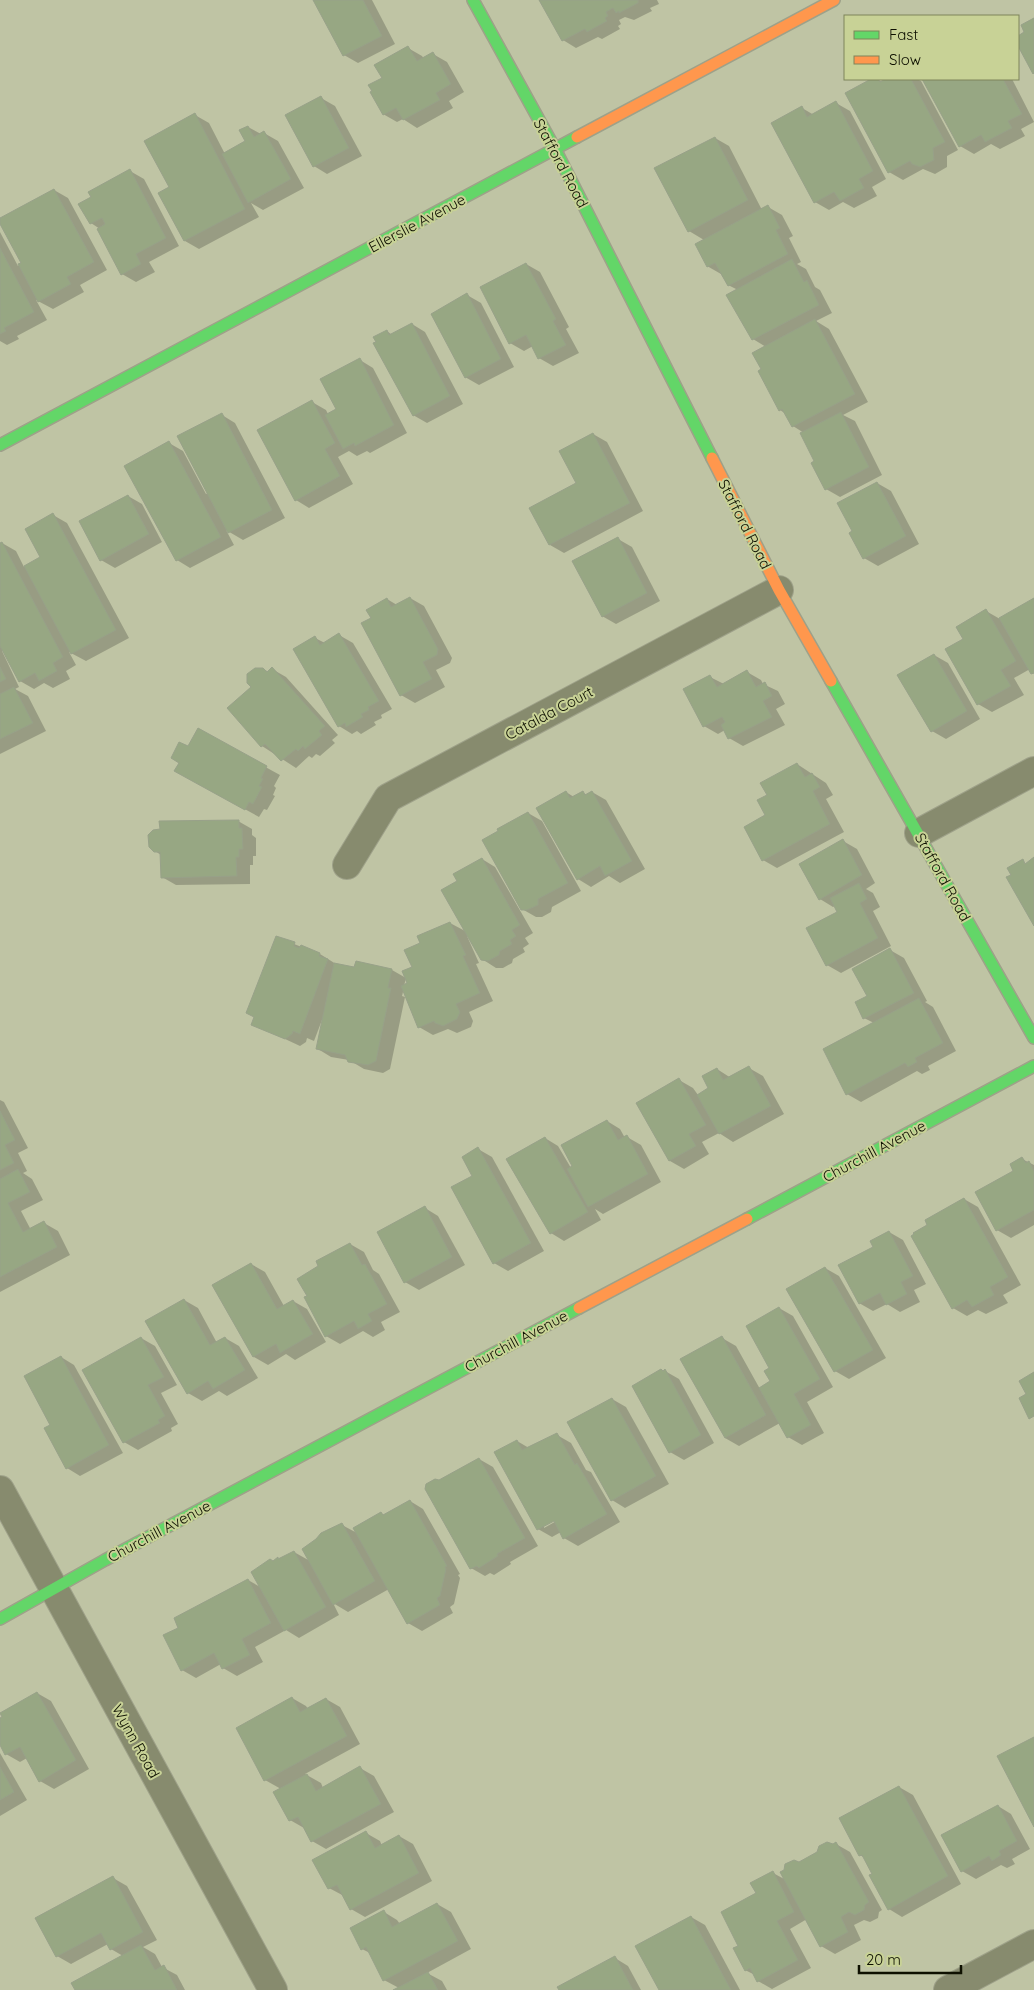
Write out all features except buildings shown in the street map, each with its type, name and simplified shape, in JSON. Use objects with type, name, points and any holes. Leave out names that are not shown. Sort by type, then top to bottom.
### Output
[{"type":"street","name":"Stafford Road","points":[[473,0],[555,149],[779,590],[1034,1038]]},
{"type":"street","name":"Ellerslie Avenue","points":[[0,445],[834,0]]},
{"type":"street","name":"Catalda Court","points":[[347,866],[388,798],[779,590]]},
{"type":"street","points":[[918,833],[1034,771]]},
{"type":"street","name":"Churchill Avenue","points":[[0,1619],[1034,1066]]},
{"type":"street","name":"Wynn Road","points":[[0,1490],[273,1990]]},
{"type":"street","points":[[948,1990],[1034,1944]]},
{"type":"traffic: fast","points":[[473,0],[555,149],[712,458]]},
{"type":"traffic: fast","points":[[0,445],[577,137]]},
{"type":"traffic: fast","points":[[831,681],[1034,1038]]},
{"type":"traffic: fast","points":[[747,1219],[1034,1066]]},
{"type":"traffic: fast","points":[[0,1619],[105,1560],[579,1308]]},
{"type":"traffic: slow","points":[[577,137],[834,0]]},
{"type":"traffic: slow","points":[[712,458],[779,590],[831,681]]},
{"type":"traffic: slow","points":[[579,1308],[747,1219]]}]
